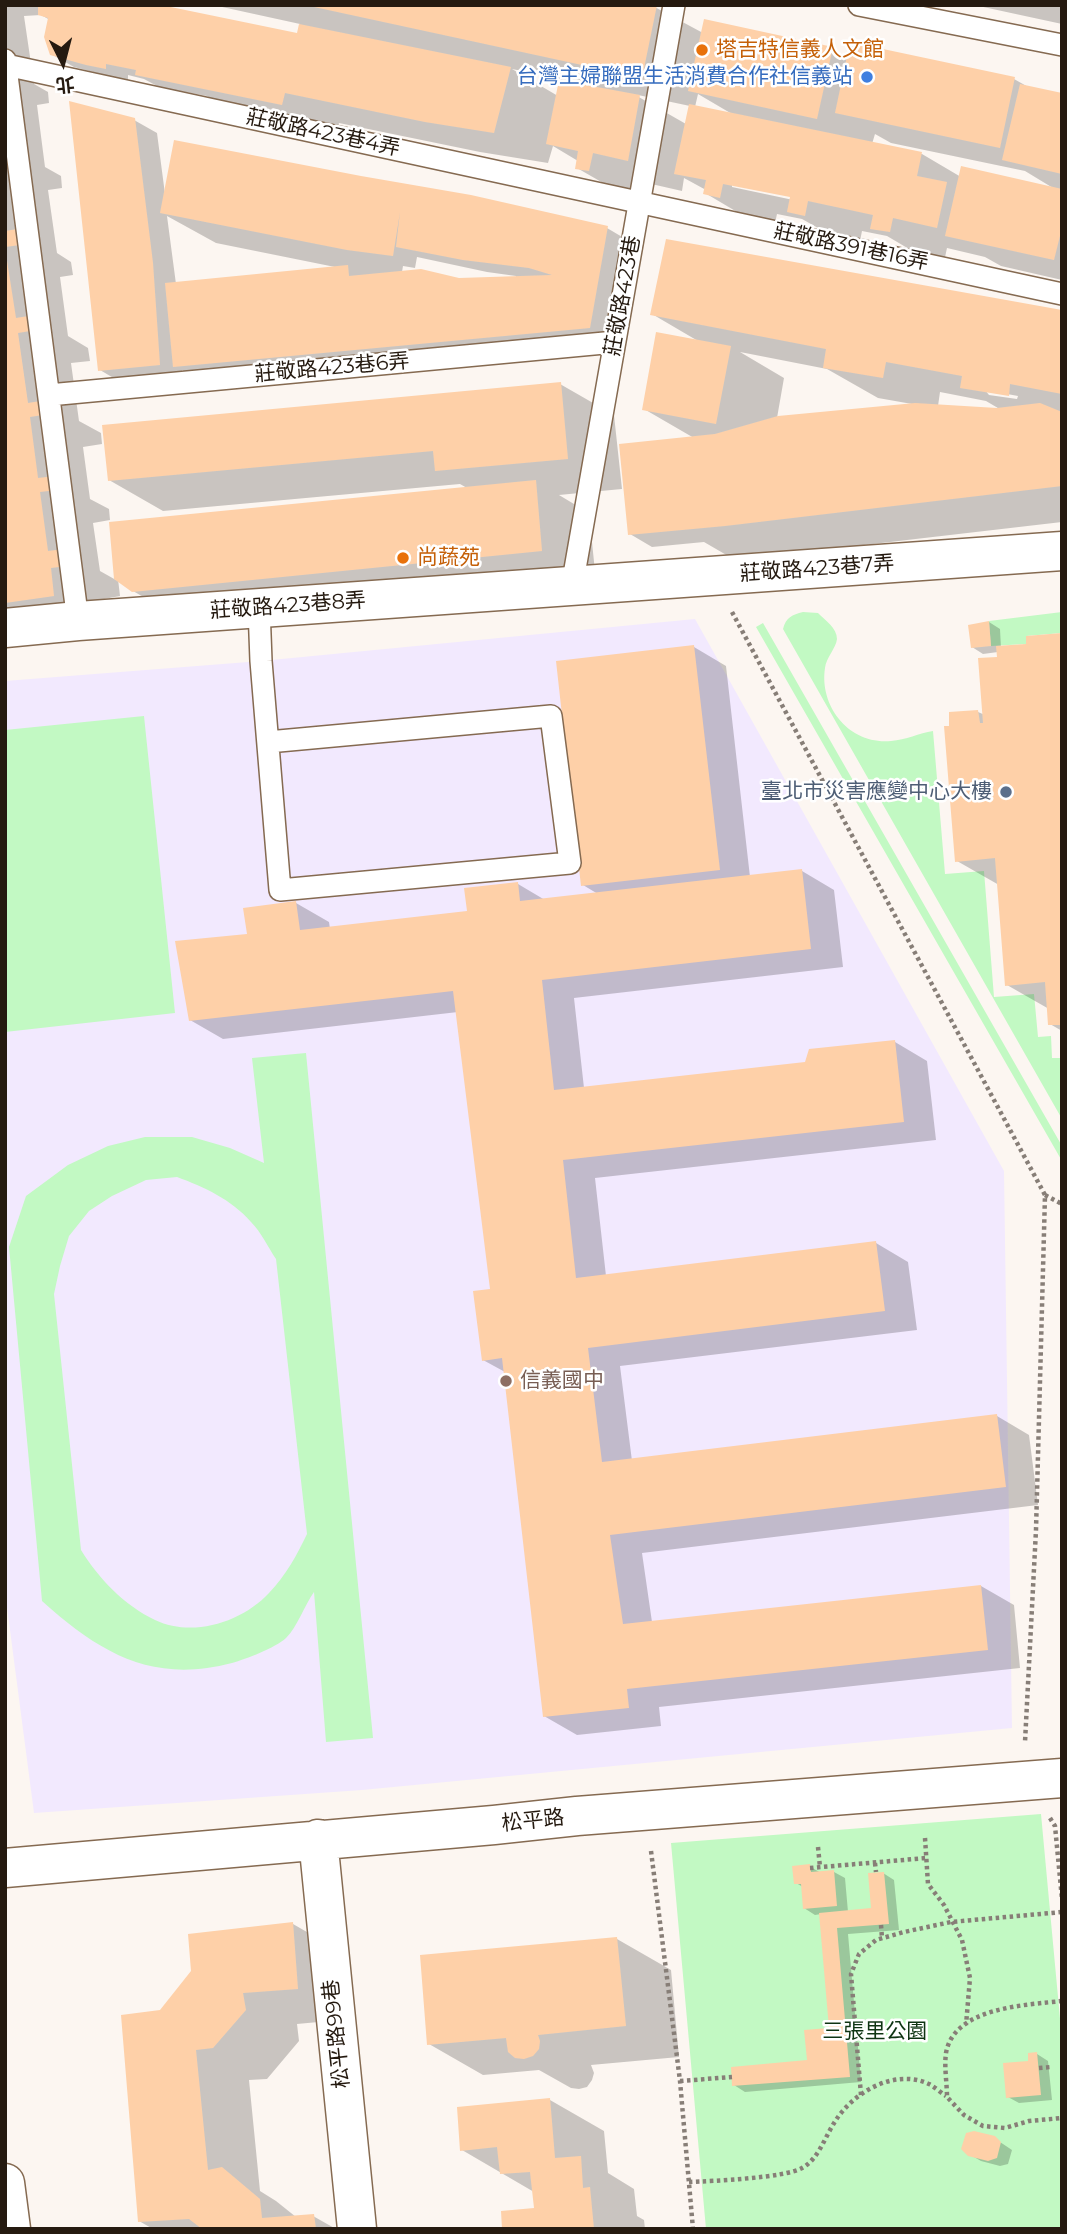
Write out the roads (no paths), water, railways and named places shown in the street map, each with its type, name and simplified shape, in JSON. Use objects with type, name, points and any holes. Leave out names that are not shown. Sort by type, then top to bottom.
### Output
[{"type":"street","name":"莊敬路423巷7弄","points":[[572,586],[1062,551]]},
{"type":"street","name":"莊敬路423巷8弄","points":[[5,628],[572,586]]},
{"type":"street","name":"松平路","points":[[5,1868],[577,1816],[1045,1779]]},
{"type":"street","name":"松平路99巷","points":[[318,1839],[357,2229]]},
{"type":"street","points":[[5,2183],[11,2229]]},
{"type":"lane","name":"莊敬路423巷","points":[[572,586],[674,5]]},
{"type":"lane","points":[[859,5],[1062,45]]},
{"type":"lane","points":[[5,60],[78,621]]},
{"type":"lane","name":"莊敬路423巷4弄","points":[[6,65],[640,201]]},
{"type":"lane","name":"莊敬路391巷16弄","points":[[640,201],[1062,294]]},
{"type":"lane","name":"莊敬路423巷6弄","points":[[49,395],[615,342]]},
{"type":"lane","points":[[259,608],[261,662],[268,742],[281,890],[570,863],[551,716],[268,742]]},
{"type":"place","name":"塔吉特信義人文館","points":[[702,50]]},
{"type":"place","name":"台灣主婦聯盟生活消費合作社信義站","points":[[867,77]]},
{"type":"place","name":"尚蔬苑","points":[[403,558]]},
{"type":"place","name":"臺北市災害應變中心大樓","points":[[1006,792]]},
{"type":"place","name":"信義國中","points":[[506,1381]]},
{"type":"park label","name":"三張里公園","points":[[875,2032]]}]
